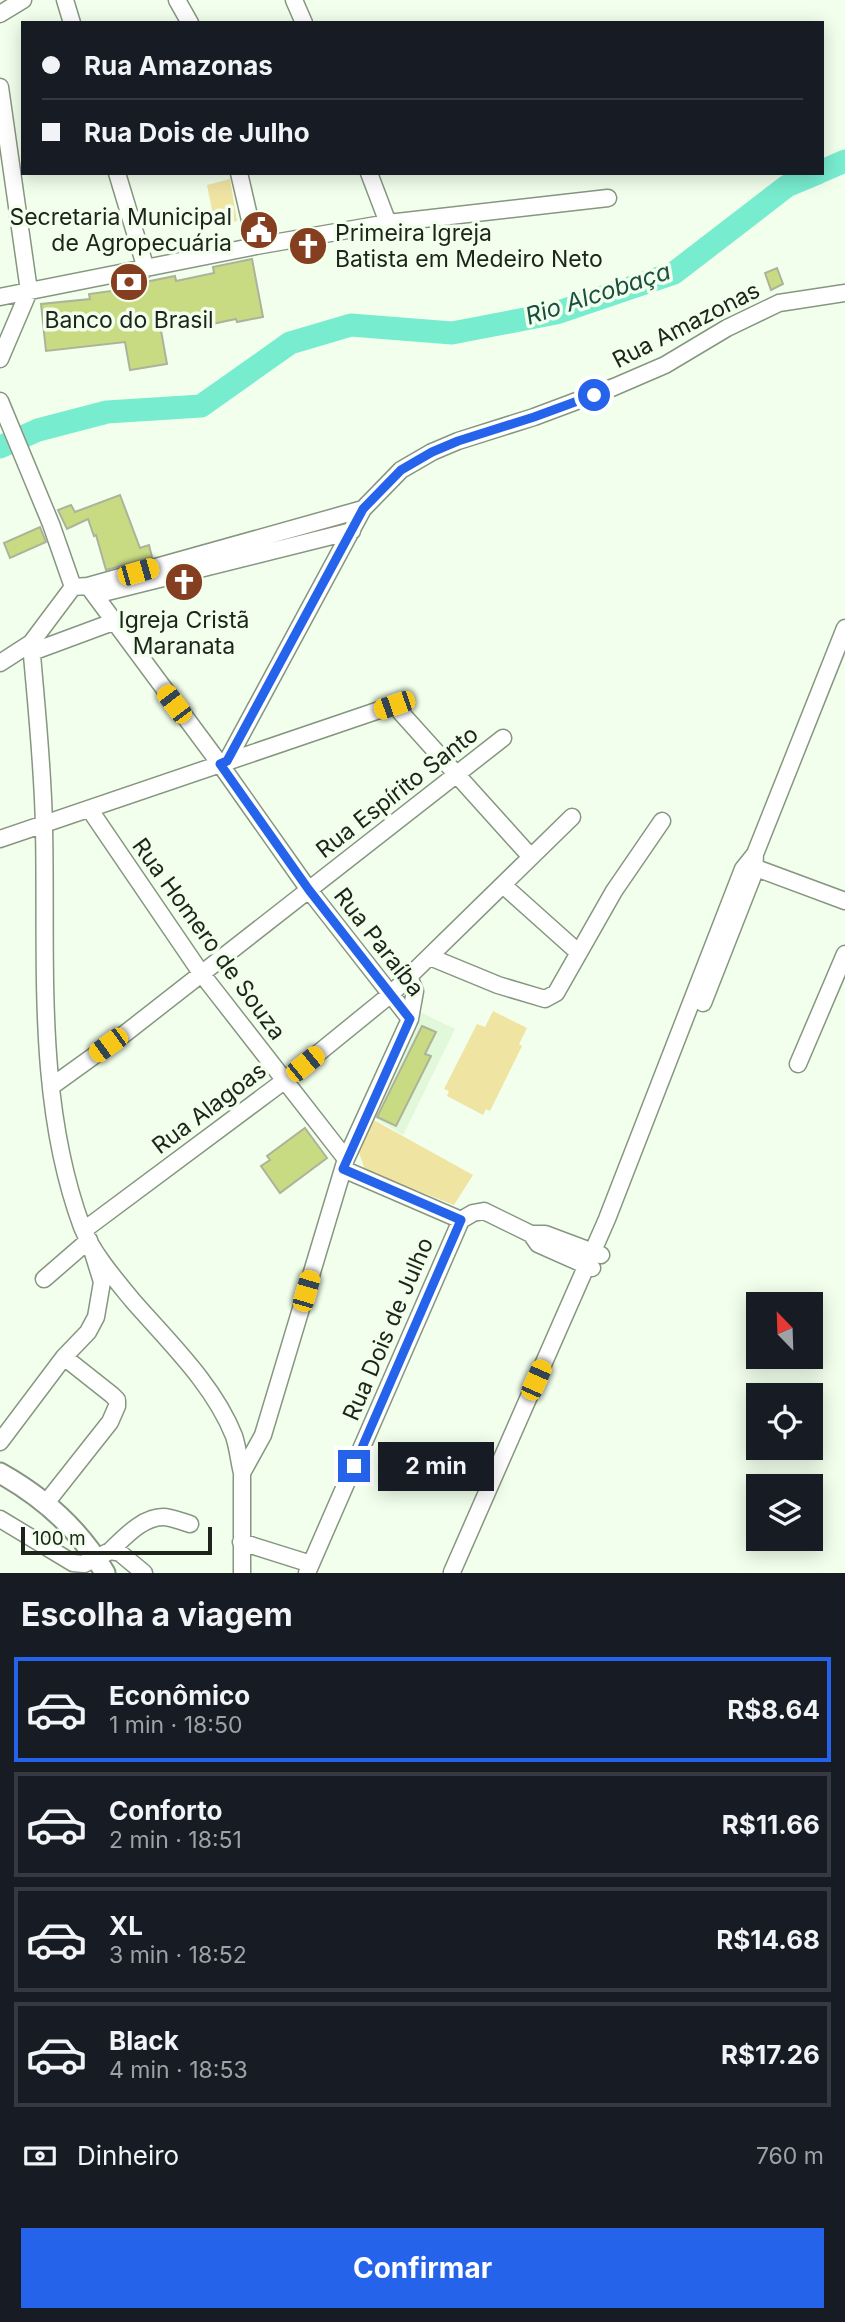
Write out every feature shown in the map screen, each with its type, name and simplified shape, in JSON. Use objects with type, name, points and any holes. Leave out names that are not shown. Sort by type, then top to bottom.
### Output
[{"type":"main road","points":[[0,1473],[46,1503],[71,1527],[94,1564]]},
{"type":"street","points":[[0,14],[23,0]]},
{"type":"street","points":[[65,0],[71,21]]},
{"type":"street","points":[[177,0],[189,21]]},
{"type":"street","points":[[294,0],[303,21]]},
{"type":"street","points":[[0,87],[29,292],[0,359]]},
{"type":"street","points":[[118,175],[146,269]]},
{"type":"street","points":[[239,175],[256,246]]},
{"type":"street","points":[[370,175],[388,223]]},
{"type":"street","points":[[0,297],[256,246],[388,223],[608,198]]},
{"type":"street","name":"Rua Amazonas","points":[[224,763],[363,509],[401,470],[441,448],[614,387],[665,365],[735,323],[779,303],[845,293]]},
{"type":"street","name":"Rua Paraíba","points":[[0,401],[51,524],[85,589],[224,763],[309,890],[410,1019]]},
{"type":"street","points":[[31,647],[85,589],[363,509]]},
{"type":"street","points":[[85,589],[352,531]]},
{"type":"street","points":[[0,663],[31,647],[114,622]]},
{"type":"street","points":[[452,1572],[577,1284],[593,1260],[845,628]]},
{"type":"street","points":[[0,1442],[64,1357],[88,1332],[100,1304],[102,1282],[61,1159],[52,1086],[46,1015],[44,825],[38,700],[31,647]]},
{"type":"street","points":[[829,671],[845,677]]},
{"type":"street","points":[[0,839],[394,705],[531,857]]},
{"type":"street","name":"Rua Espírito Santo","points":[[52,1086],[127,1032],[503,738]]},
{"type":"street","name":"Rua Homero de Souza","points":[[90,810],[201,973],[344,1164],[461,1220]]},
{"type":"street","name":"Rua Alagoas","points":[[44,1279],[86,1235],[391,994],[572,817]]},
{"type":"street","points":[[430,957],[478,978],[545,999],[556,993],[614,891],[662,821]]},
{"type":"street","points":[[752,862],[845,901]]},
{"type":"street","points":[[503,885],[579,953]]},
{"type":"street","points":[[798,1065],[845,954]]},
{"type":"street","points":[[242,1473],[263,1435],[344,1164],[410,1019],[415,991],[409,977]]},
{"type":"street","points":[[461,1220],[473,1213],[484,1211],[531,1234],[538,1244],[593,1260]]},
{"type":"street","name":"Rua Dois de Julho","points":[[309,1569],[461,1220]]},
{"type":"street","points":[[86,1235],[119,1284],[221,1409],[234,1438],[242,1473],[242,1573]]},
{"type":"street","points":[[46,1503],[110,1422],[117,1406],[117,1400],[112,1395],[64,1357]]},
{"type":"street","points":[[94,1564],[127,1534],[153,1518],[166,1517],[190,1524]]},
{"type":"street","points":[[0,1519],[94,1564],[120,1553],[144,1573]]},
{"type":"street","points":[[241,1542],[309,1569]]},
{"type":"shaded area","points":[[230,179],[237,221],[215,225],[207,185]]},
{"type":"shaded area","points":[[493,1011],[527,1028],[519,1044],[522,1046],[490,1111],[486,1109],[483,1115],[447,1096],[449,1091],[444,1089],[477,1024],[485,1027]]},
{"type":"shaded area","points":[[420,1012],[455,1029],[403,1135],[373,1117]]},
{"type":"shaded area","points":[[372,1119],[473,1175],[454,1205],[365,1170],[358,1150]]},
{"type":"building","points":[[252,259],[263,317],[237,322],[236,319],[193,328],[190,318],[160,325],[167,364],[130,370],[125,342],[46,351],[41,304],[90,299],[89,294],[126,289],[125,286],[175,276],[176,281],[214,273],[213,267]]},
{"type":"building","points":[[777,268],[783,284],[771,290],[765,273]]},
{"type":"building","points":[[120,495],[140,548],[149,545],[152,557],[106,570],[96,535],[94,536],[88,519],[67,529],[58,510],[71,505],[75,512]]},
{"type":"building","points":[[40,527],[46,542],[10,558],[4,543]]},
{"type":"building","points":[[422,1026],[436,1032],[425,1054],[431,1056],[396,1126],[377,1117]]},
{"type":"building","points":[[305,1128],[327,1158],[280,1193],[261,1166],[270,1160],[267,1156]]},
{"type":"waterway","name":"Rio Alcobaça","points":[[824,170],[845,161]]},
{"type":"waterway","name":"Rio Alcobaça","points":[[0,447],[38,430],[107,412],[201,406],[290,343],[351,325],[452,333],[556,313],[674,273],[787,186],[813,175]]},
{"type":"place","name":"Secretaria Municipal de Agropecuária","points":[[259,230]]},
{"type":"place","name":"Primeira Igreja Batista em Medeiro Neto","points":[[308,246]]},
{"type":"place","name":"Banco do Brasil","points":[[129,282]]},
{"type":"place","name":"Igreja Cristã Maranata","points":[[184,582]]},
{"type":"route","points":[[354,1466],[461,1220],[343,1169],[410,1019],[309,890],[220,764],[227,761],[363,509],[401,470],[445,446],[594,395]]}]
